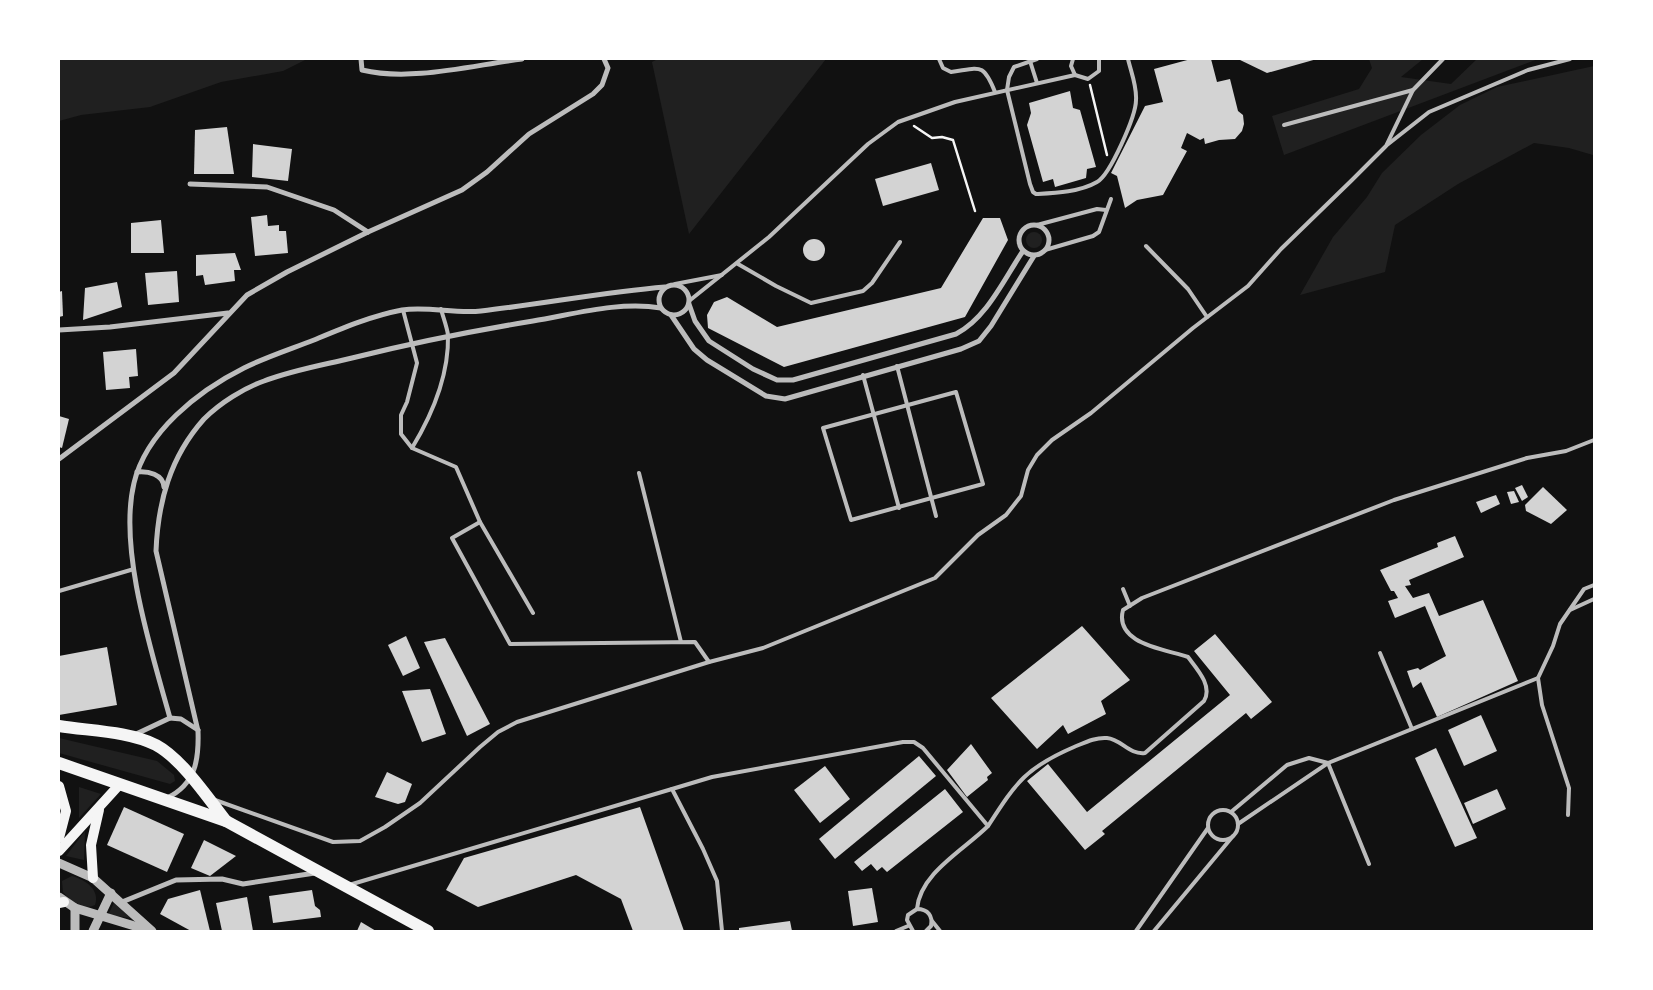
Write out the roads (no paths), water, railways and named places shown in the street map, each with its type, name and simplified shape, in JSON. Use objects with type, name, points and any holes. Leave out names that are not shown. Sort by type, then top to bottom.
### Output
[{"type":"highway","points":[[59,726],[129,736],[156,745],[169,754],[191,777],[226,821]]},
{"type":"highway","points":[[59,763],[226,821],[428,931]]},
{"type":"main road","points":[[59,851],[120,784]]},
{"type":"main road","points":[[59,786],[66,810],[59,838]]},
{"type":"main road","points":[[93,878],[91,845],[101,805]]},
{"type":"street","points":[[361,59],[362,70],[379,74],[413,74],[522,59]]},
{"type":"street","points":[[59,459],[174,372],[247,295],[287,272],[368,232],[474,183],[529,134],[593,94],[602,85],[608,68],[604,59]]},
{"type":"street","points":[[190,184],[267,186],[334,210],[368,232]]},
{"type":"street","points":[[165,799],[178,791],[191,777],[199,755],[198,730],[156,551],[157,524],[164,490],[185,444],[205,419],[233,397],[263,381],[411,343],[602,309],[642,305],[661,308],[671,315],[694,349],[707,360],[766,396],[785,399],[863,375],[961,349],[979,340],[991,326],[1034,256],[1045,250],[1049,236],[1037,225],[1024,227],[1020,232],[1019,246],[1022,251],[1034,256]]},
{"type":"street","points":[[170,718],[147,630],[134,570],[130,540],[130,510],[137,472],[148,448],[165,424],[205,393],[243,368],[369,318],[403,310],[479,311],[630,290],[665,287],[675,284],[682,287],[688,293],[694,321],[709,341],[752,369],[777,380],[793,380],[956,334],[970,327],[981,314],[1022,251]]},
{"type":"street","points":[[661,308],[658,297],[665,287]]},
{"type":"street","points":[[671,315],[682,313],[689,302]]},
{"type":"street","points":[[59,330],[110,327],[229,313]]},
{"type":"street","points":[[137,472],[146,471],[158,476],[163,482],[164,490]]},
{"type":"street","points":[[129,736],[147,730],[170,718],[181,719],[198,730]]},
{"type":"street","points":[[59,863],[93,878],[122,902],[151,931]]},
{"type":"street","points":[[122,902],[176,880],[222,879],[243,884],[321,872]]},
{"type":"street","points":[[93,931],[110,893]]},
{"type":"street","points":[[60,901],[74,908],[151,931]]},
{"type":"street","points":[[74,908],[75,931]]},
{"type":"lane","points":[[939,59],[943,68],[951,72],[977,68],[984,70],[995,92]]},
{"type":"lane","points":[[1037,59],[1014,67],[1009,78],[1007,90],[1033,192],[1036,194],[1062,192],[1096,183],[1107,174],[1136,102],[1135,86],[1128,59]]},
{"type":"lane","points":[[1072,59],[1071,66],[1075,75]]},
{"type":"lane","points":[[689,302],[738,264],[868,144],[905,120],[955,102],[995,92],[1075,75],[1088,79],[1099,71],[1099,59]]},
{"type":"lane","points":[[1386,146],[1413,90],[1443,59]]},
{"type":"lane","points":[[206,796],[333,842],[360,841],[386,827],[420,803],[480,747],[498,732],[517,722],[709,662],[763,648],[935,578],[978,535],[1006,515],[1020,496],[1028,470],[1037,455],[1248,286],[1281,248],[1386,146],[1429,112],[1519,73],[1570,59]]},
{"type":"lane","points":[[1030,61],[1037,83]]},
{"type":"lane","points":[[1284,125],[1413,90]]},
{"type":"lane","points":[[1045,250],[1093,236],[1099,232],[1111,199]]},
{"type":"lane","points":[[1037,225],[1097,209],[1106,210]]},
{"type":"lane","points":[[738,264],[811,303],[863,291],[872,283],[900,242]]},
{"type":"lane","points":[[1146,246],[1188,289],[1207,317]]},
{"type":"lane","points":[[675,284],[724,274]]},
{"type":"lane","points":[[412,448],[424,429],[439,394],[448,335],[441,309]]},
{"type":"lane","points":[[403,310],[417,363],[407,402],[401,415],[401,434],[412,448],[456,467],[480,522],[533,613]]},
{"type":"lane","points":[[897,366],[936,516]]},
{"type":"lane","points":[[863,375],[899,508]]},
{"type":"lane","points":[[956,392],[983,484],[851,520],[823,428],[874,414],[956,392]]},
{"type":"lane","points":[[913,931],[908,926],[908,915],[917,908],[918,898],[927,882],[988,826],[1020,780],[1033,767],[1096,738],[1111,738],[1138,754],[1145,753],[1204,701],[1208,694],[1207,688],[1188,657],[1133,639],[1123,628],[1122,617],[1124,610],[1142,598],[1394,500],[1527,458],[1566,451],[1594,440]]},
{"type":"lane","points":[[640,473],[681,642]]},
{"type":"lane","points":[[480,522],[452,538],[510,644],[695,642],[709,662]]},
{"type":"lane","points":[[59,591],[134,570]]},
{"type":"lane","points":[[1568,814],[1569,788],[1542,705],[1538,678],[1553,646],[1560,624],[1584,589],[1594,585]]},
{"type":"lane","points":[[1123,588],[1130,606]]},
{"type":"lane","points":[[1568,611],[1594,599]]},
{"type":"lane","points":[[1380,653],[1412,729]]},
{"type":"lane","points":[[1154,931],[1232,836],[1238,824],[1328,763],[1538,678]]},
{"type":"lane","points":[[346,886],[712,777],[903,742],[914,742],[923,748],[988,826]]},
{"type":"lane","points":[[1136,931],[1208,828],[1211,815],[1217,810],[1231,812],[1287,765],[1309,758],[1328,763]]},
{"type":"lane","points":[[1328,763],[1369,864]]},
{"type":"lane","points":[[672,789],[704,848],[717,881],[722,931]]},
{"type":"lane","points":[[1231,812],[1238,824]]},
{"type":"lane","points":[[1208,828],[1211,835],[1218,839],[1226,840],[1232,836]]},
{"type":"lane","points":[[917,908],[928,911],[932,921],[940,931]]},
{"type":"lane","points":[[926,931],[932,921]]},
{"type":"lane","points":[[896,931],[908,926]]}]
